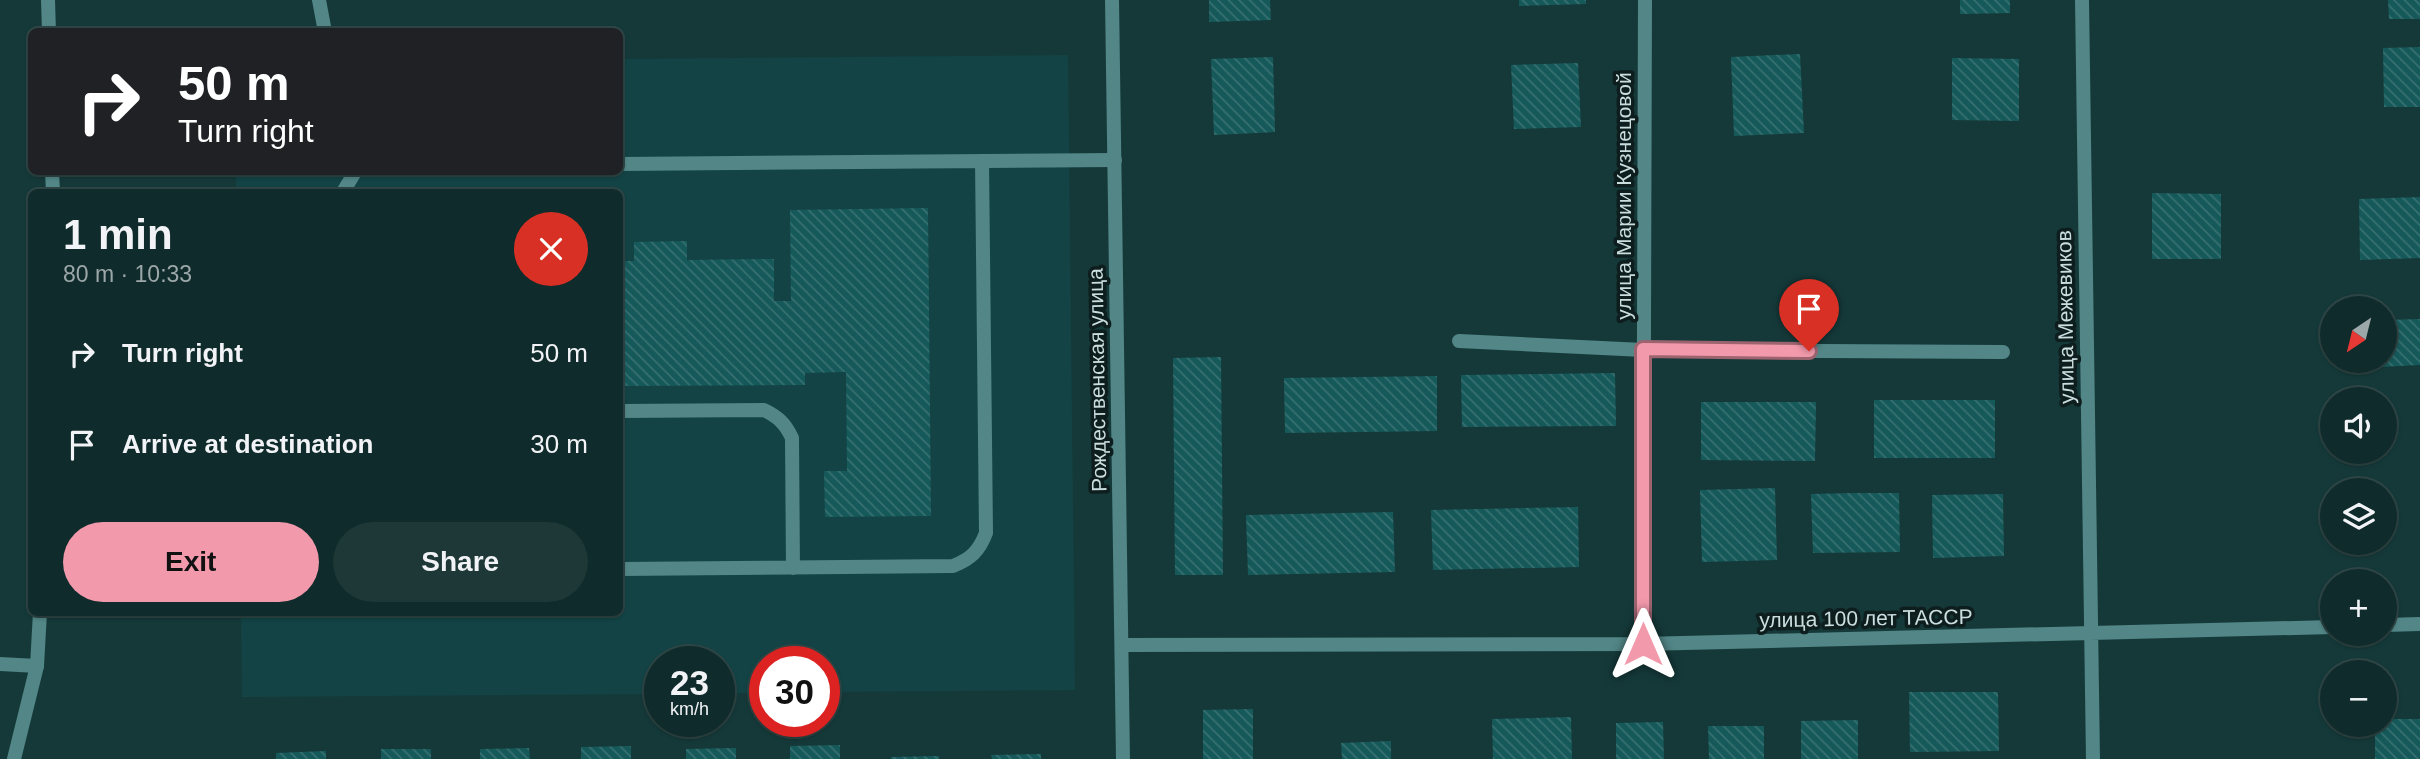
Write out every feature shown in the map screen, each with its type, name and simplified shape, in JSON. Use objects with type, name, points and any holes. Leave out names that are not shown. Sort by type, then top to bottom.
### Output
[{"type":"street","points":[[48,0],[49,28]]},
{"type":"street","points":[[318,0],[325,28]]},
{"type":"street","name":"Рождественская улица","points":[[1112,0],[1123,759]]},
{"type":"street","name":"улица Марии Кузнецовой","points":[[1643,644],[1645,0]]},
{"type":"street","name":"улица Межевиков","points":[[2082,0],[2092,759]]},
{"type":"street","points":[[623,164],[1115,160]]},
{"type":"street","points":[[623,569],[953,566],[972,557],[986,533],[982,161]]},
{"type":"street","points":[[1459,341],[1643,349],[2003,352]]},
{"type":"street","points":[[623,411],[764,410],[779,418],[792,438],[793,568]]},
{"type":"street","points":[[14,759],[37,666],[40,616]]},
{"type":"street","points":[[2397,625],[2420,624]]},
{"type":"street","name":"улица 100 лет ТАССР","points":[[1122,645],[1643,644],[2320,626]]},
{"type":"street","points":[[0,664],[37,666]]},
{"type":"shaded area","points":[[1068,55],[1075,690],[840,692],[840,646],[749,646],[749,693],[735,693],[735,646],[644,646],[644,694],[242,697],[241,616],[623,616],[623,189],[236,189],[236,175],[623,175],[623,59]]},
{"type":"building","points":[[1209,0],[1270,0],[1271,20],[1209,22]]},
{"type":"building","points":[[1519,0],[1586,0],[1586,4],[1519,6]]},
{"type":"building","points":[[1960,0],[2010,0],[2010,13],[1960,14]]},
{"type":"building","points":[[2388,0],[2420,0],[2420,19],[2389,19]]},
{"type":"building","points":[[2420,47],[2420,107],[2384,107],[2383,48]]},
{"type":"building","points":[[1800,54],[1804,133],[1734,136],[1731,57]]},
{"type":"building","points":[[1273,57],[1275,132],[1214,135],[1211,59]]},
{"type":"building","points":[[1952,58],[2019,59],[2019,121],[1952,120]]},
{"type":"building","points":[[1578,63],[1581,127],[1514,129],[1511,65]]},
{"type":"building","points":[[2152,193],[2221,194],[2221,259],[2152,259]]},
{"type":"building","points":[[2420,197],[2420,258],[2360,260],[2359,199]]},
{"type":"building","points":[[928,208],[931,516],[825,517],[824,471],[847,471],[846,372],[805,373],[805,385],[623,386],[623,261],[634,261],[634,242],[687,241],[687,260],[774,259],[774,301],[791,301],[790,210]]},
{"type":"building","points":[[2420,319],[2420,365],[2398,366],[2398,320]]},
{"type":"building","points":[[1221,357],[1223,575],[1175,575],[1173,358]]},
{"type":"building","points":[[1615,373],[1616,426],[1462,427],[1461,375]]},
{"type":"building","points":[[1437,376],[1437,431],[1285,433],[1284,378]]},
{"type":"building","points":[[1874,400],[1995,400],[1995,458],[1874,458]]},
{"type":"building","points":[[1701,402],[1816,402],[1815,461],[1701,460]]},
{"type":"building","points":[[1775,488],[1777,560],[1702,562],[1700,490]]},
{"type":"building","points":[[1899,493],[1900,552],[1813,553],[1811,494]]},
{"type":"building","points":[[2003,494],[2004,556],[1933,558],[1932,495]]},
{"type":"building","points":[[1578,507],[1579,567],[1433,570],[1431,510]]},
{"type":"building","points":[[1393,512],[1395,572],[1248,575],[1246,515]]},
{"type":"building","points":[[1909,692],[1998,692],[1999,751],[1910,752]]},
{"type":"building","points":[[1253,709],[1253,759],[1203,759],[1203,710]]},
{"type":"building","points":[[1571,717],[1572,759],[1493,759],[1492,719]]},
{"type":"building","points":[[2397,719],[2420,719],[2420,759],[2375,759],[2375,737],[2397,737]]},
{"type":"building","points":[[1858,720],[1858,759],[1801,759],[1801,721]]},
{"type":"building","points":[[1663,722],[1664,759],[1616,759],[1616,723]]},
{"type":"building","points":[[1708,726],[1764,726],[1764,759],[1709,759]]},
{"type":"building","points":[[1391,741],[1391,759],[1342,759],[1341,743]]},
{"type":"building","points":[[840,745],[840,759],[790,759],[790,746]]},
{"type":"building","points":[[631,746],[631,759],[581,759],[581,747]]},
{"type":"building","points":[[529,748],[530,759],[480,759],[480,749]]},
{"type":"building","points":[[736,748],[736,759],[686,759],[686,749]]},
{"type":"building","points":[[381,749],[431,749],[431,759],[381,759]]},
{"type":"building","points":[[326,751],[326,759],[276,759],[276,753]]},
{"type":"building","points":[[1041,754],[1041,759],[992,759],[991,755]]},
{"type":"building","points":[[939,756],[939,759],[891,759],[891,757]]},
{"type":"route","points":[[1643,644],[1643,349],[1809,351]]}]
